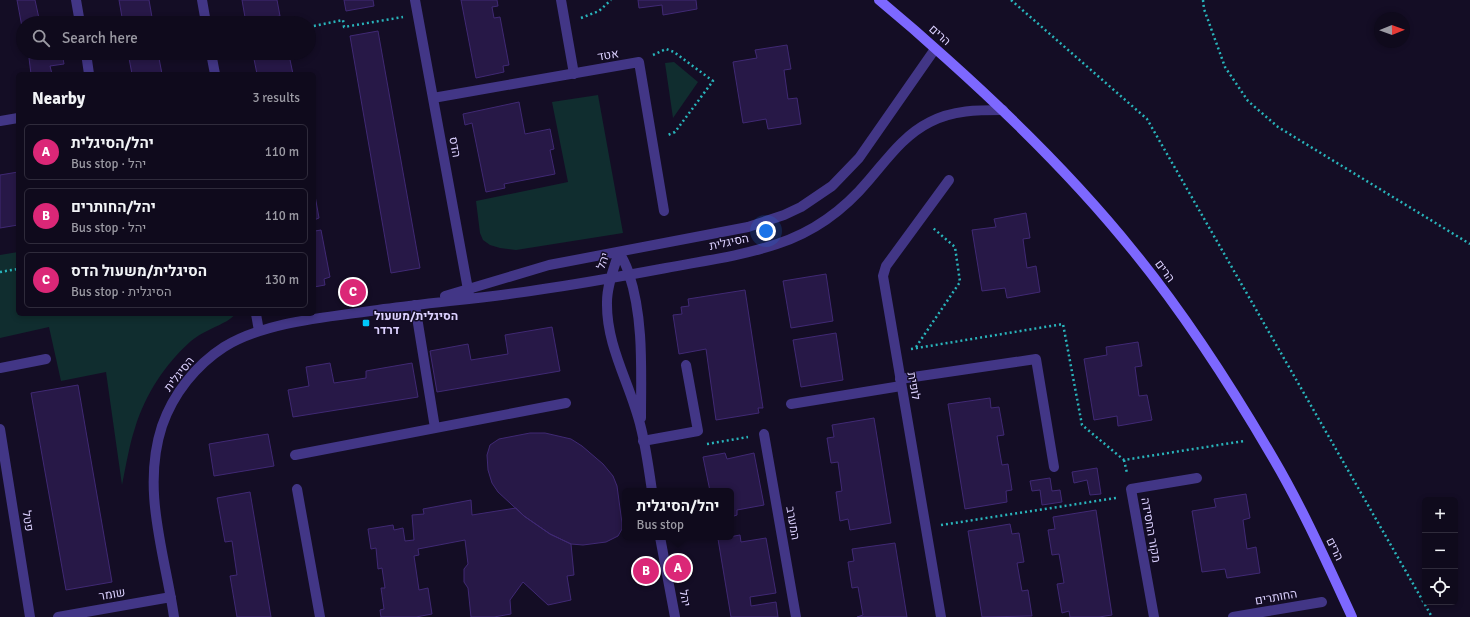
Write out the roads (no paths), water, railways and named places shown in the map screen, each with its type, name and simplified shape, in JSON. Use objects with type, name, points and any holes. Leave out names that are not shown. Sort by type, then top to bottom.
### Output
[{"type":"main road","name":"הרים","points":[[879,0],[1003,110],[1072,181],[1135,253],[1209,354],[1261,438],[1303,514],[1352,617]]},
{"type":"street","points":[[76,0],[79,16]]},
{"type":"street","points":[[202,0],[205,16]]},
{"type":"street","name":"הדס","points":[[415,0],[468,294]]},
{"type":"street","points":[[561,0],[574,74]]},
{"type":"street","name":"הסיגלית","points":[[174,617],[153,498],[154,460],[162,426],[176,395],[197,369],[225,347],[259,331],[301,322],[415,305],[468,294],[550,265],[748,227],[784,215],[817,197],[832,186],[859,158],[935,49]]},
{"type":"street","points":[[87,60],[89,72]]},
{"type":"street","points":[[212,60],[215,72]]},
{"type":"street","name":"אטד","points":[[433,98],[639,62],[664,211]]},
{"type":"street","name":"הסיגלית","points":[[468,294],[535,291],[752,251],[778,244],[801,235],[820,225],[838,212],[865,186],[901,142],[916,130],[931,121],[946,115],[975,110],[1003,110]]},
{"type":"street","points":[[0,121],[16,118]]},
{"type":"street","name":"לופית","points":[[941,617],[883,276],[886,266],[949,180]]},
{"type":"street","name":"יהל","points":[[620,252],[629,274],[635,300],[641,345],[641,428],[651,488]]},
{"type":"street","name":"יהל","points":[[620,252],[610,278],[607,301],[608,324],[612,346],[641,428]]},
{"type":"street","points":[[415,305],[435,428]]},
{"type":"street","points":[[256,316],[259,331]]},
{"type":"street","points":[[0,368],[46,359]]},
{"type":"street","points":[[790,404],[900,382],[1036,359],[1054,467]]},
{"type":"street","points":[[643,441],[698,431],[686,365]]},
{"type":"street","points":[[295,455],[566,403]]},
{"type":"street","name":"פטל","points":[[0,429],[30,617]]},
{"type":"street","name":"המערב","points":[[764,434],[796,617]]},
{"type":"street","name":"מקור החסידה","points":[[1154,617],[1131,489],[1197,478]]},
{"type":"street","points":[[297,489],[320,617]]},
{"type":"street","name":"יהל","points":[[661,540],[675,617]]},
{"type":"street","name":"שומר","points":[[58,617],[171,597]]},
{"type":"street","name":"החותרים","points":[[1233,617],[1322,602]]},
{"type":"place","name":"הסיגלית/משעול הדס","points":[[353,292]]},
{"type":"place","name":"הסיגלית/משעול דרדר","points":[[366,323]]},
{"type":"place","name":"יהל/הסיגלית","points":[[678,568]]},
{"type":"place","name":"יהל/החותרים","points":[[646,571]]}]
